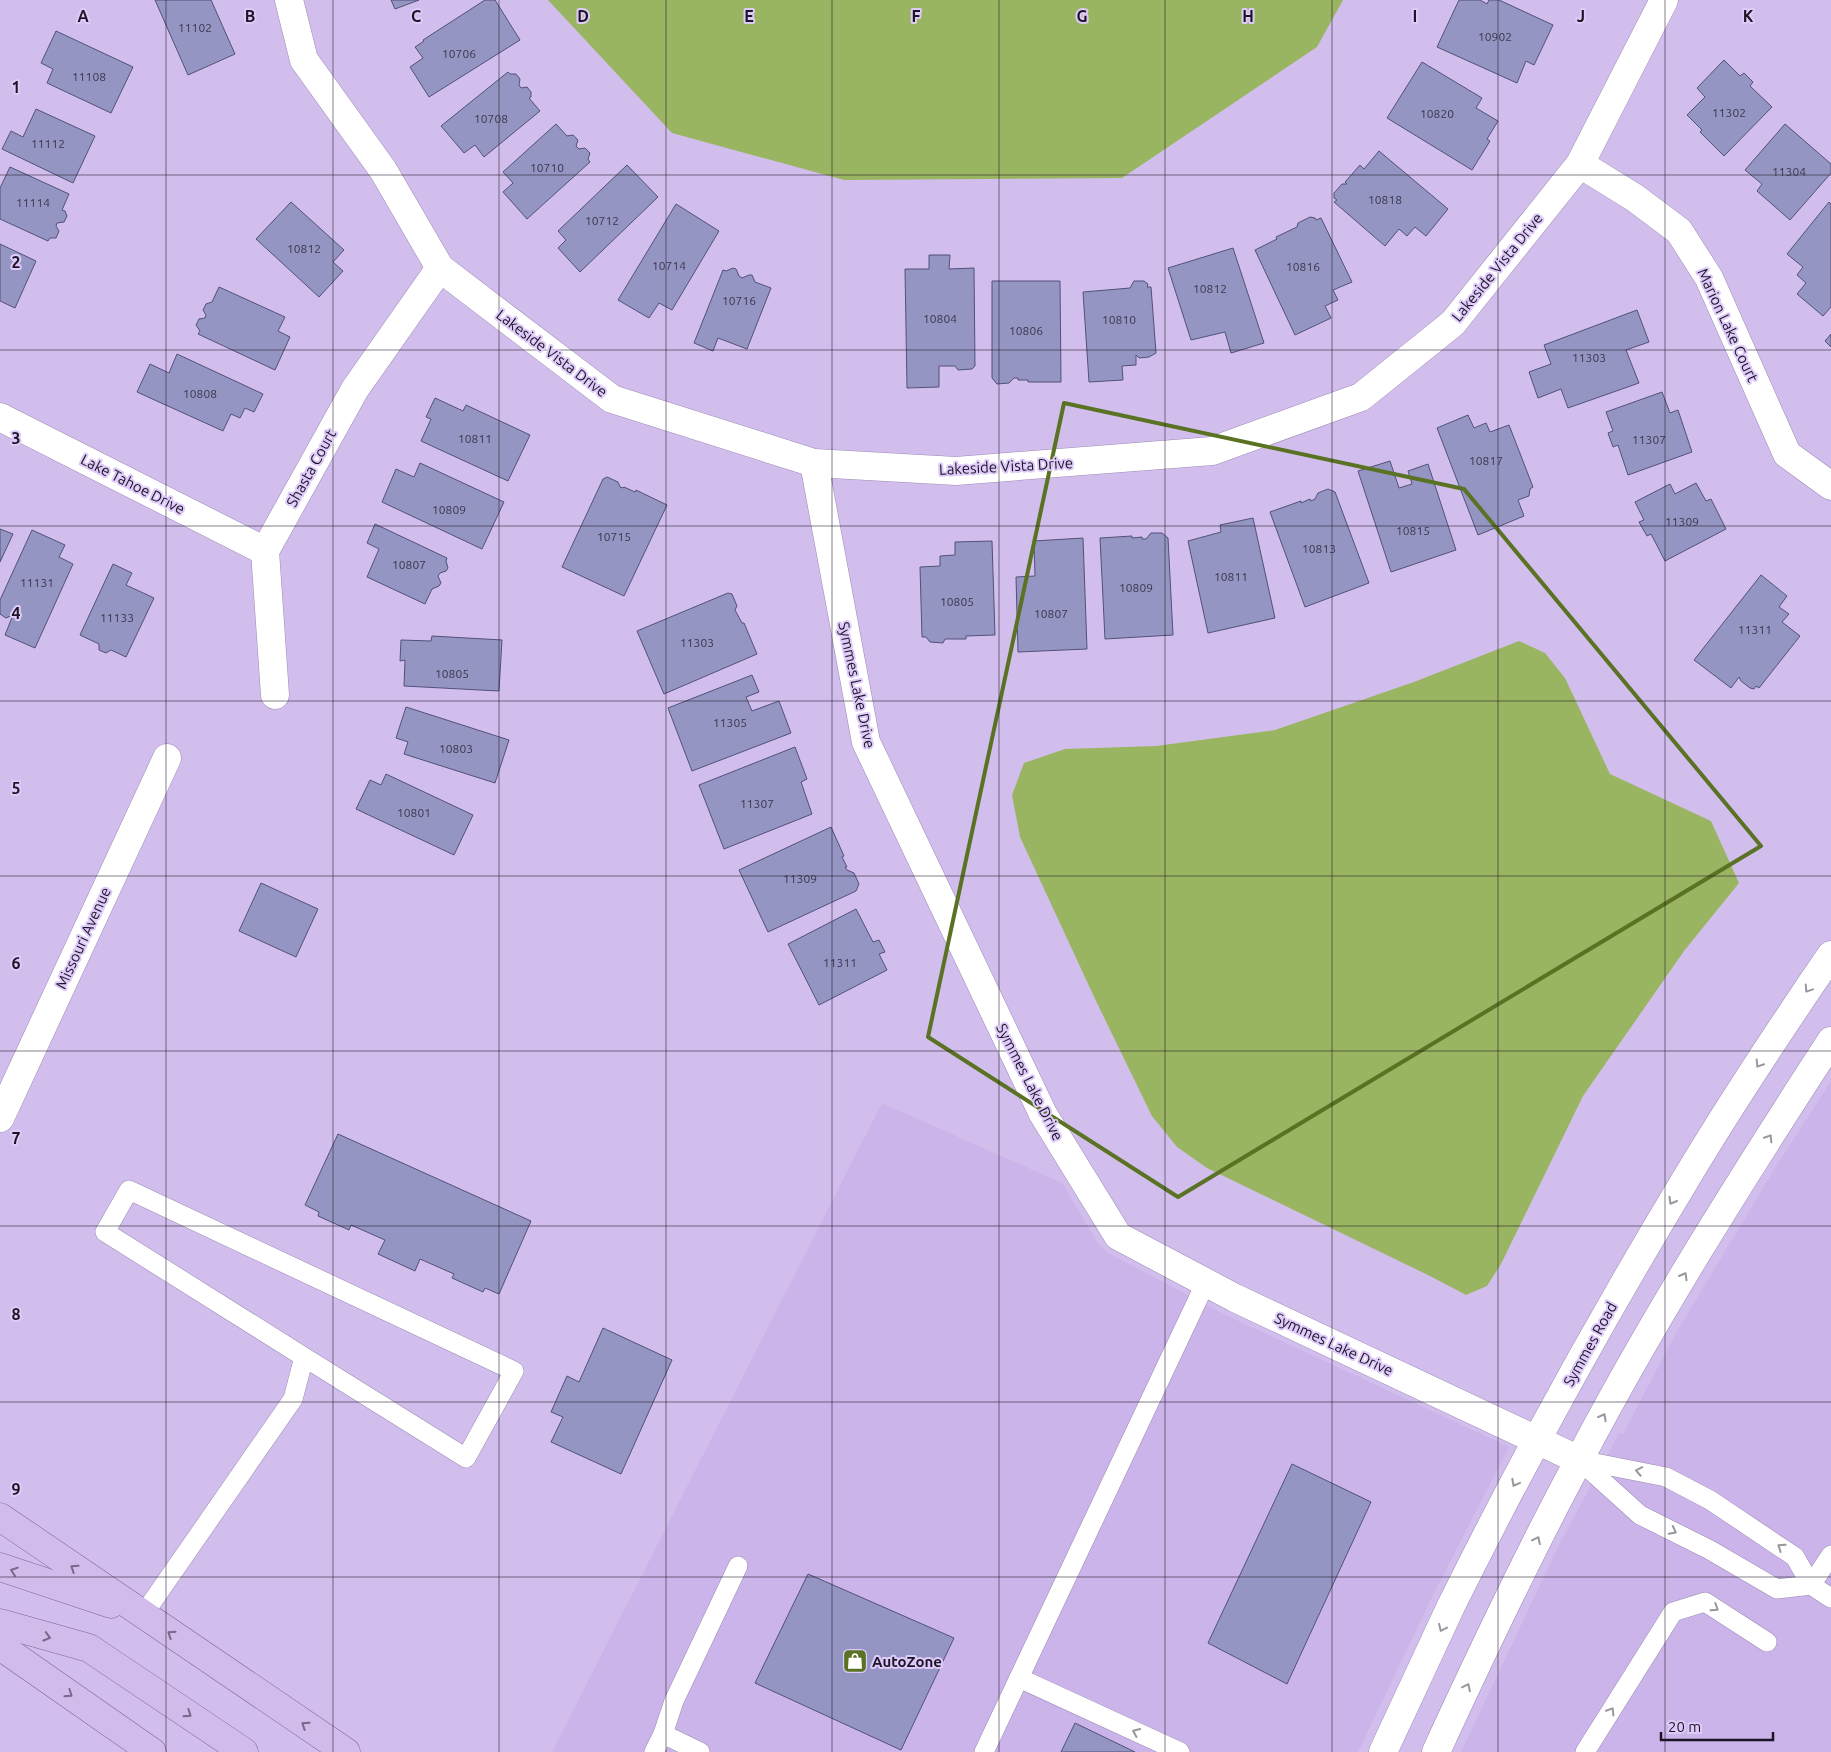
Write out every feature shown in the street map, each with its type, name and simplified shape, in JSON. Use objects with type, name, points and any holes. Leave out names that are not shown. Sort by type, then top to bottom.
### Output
[{"type":"main road","points":[[0,1517],[346,1752]]},
{"type":"main road","points":[[0,1567],[143,1615]]},
{"type":"main road","points":[[0,1624],[89,1648],[244,1752]]},
{"type":"main road","points":[[0,1646],[152,1752]]},
{"type":"street","name":"Lakeside Vista Drive","points":[[290,0],[304,60],[384,170],[440,268],[612,399],[814,464],[956,471],[1212,452],[1361,397],[1453,324],[1580,164],[1664,0]]},
{"type":"street","name":"Marion Lake Court","points":[[1580,164],[1635,198],[1679,231],[1709,278],[1787,454],[1831,486]]},
{"type":"street","name":"Shasta Court","points":[[266,551],[355,389],[440,268]]},
{"type":"street","name":"Lake Tahoe Drive","points":[[0,417],[266,551]]},
{"type":"street","name":"Symmes Lake Drive","points":[[814,464],[866,742],[1043,1114],[1118,1236],[1244,1302],[1538,1439],[1579,1460]]},
{"type":"street","points":[[266,551],[274,695]]},
{"type":"street","name":"Missouri Avenue","points":[[0,1118],[167,758]]},
{"type":"street","name":"Symmes Road","points":[[1383,1752],[1451,1607],[1538,1439],[1608,1311],[1682,1185],[1831,955]]},
{"type":"street","points":[[1436,1752],[1538,1537],[1637,1356],[1700,1250],[1826,1059]]},
{"type":"lane","points":[[129,1190],[514,1371],[466,1458],[304,1357],[105,1232],[129,1190]]},
{"type":"lane","points":[[984,1752],[1206,1282]]},
{"type":"lane","points":[[143,1615],[293,1399],[304,1357]]},
{"type":"lane","points":[[1579,1460],[1640,1515],[1710,1550],[1777,1589],[1811,1584],[1831,1555]]},
{"type":"lane","points":[[1579,1460],[1666,1477],[1710,1500],[1795,1557],[1811,1584],[1831,1598]]},
{"type":"lane","points":[[654,1752],[664,1734],[674,1701],[738,1566]]},
{"type":"lane","points":[[1585,1752],[1673,1612],[1705,1602],[1767,1642]]},
{"type":"lane","points":[[1019,1678],[1180,1752]]},
{"type":"lane","points":[[664,1734],[700,1752]]},
{"type":"highlighted area","points":[[1064,403],[1464,489],[1761,846],[1178,1197],[928,1037]]},
{"type":"shaded area","points":[[548,0],[1343,0],[1317,47],[1122,178],[844,180],[672,133]]},
{"type":"shaded area","points":[[1519,641],[1545,653],[1565,678],[1610,774],[1711,821],[1739,883],[1684,951],[1583,1096],[1501,1264],[1487,1286],[1466,1295],[1207,1168],[1177,1147],[1152,1116],[1096,1001],[1020,837],[1012,795],[1024,763],[1065,749],[1156,746],[1275,730],[1414,682]]},
{"type":"shaded area","points":[[1831,1081],[1831,1752],[1461,1752],[1558,1547],[1619,1433],[1623,1434],[1676,1333],[1775,1168]]},
{"type":"shaded area","points":[[882,1103],[1062,1183],[1099,1245],[1108,1253],[1226,1315],[1509,1447],[1432,1597],[1358,1752],[552,1752]]},
{"type":"building","points":[[155,0],[211,0],[235,54],[188,75]]},
{"type":"building","points":[[391,0],[419,0],[395,9]]},
{"type":"building","points":[[485,0],[495,0],[520,40],[429,97],[410,67],[423,58],[415,47]]},
{"type":"building","points":[[1459,0],[1480,0],[1487,4],[1489,0],[1499,0],[1553,25],[1534,65],[1526,61],[1517,83],[1437,47]]},
{"type":"building","points":[[56,31],[133,67],[111,113],[47,83],[53,69],[41,63]]},
{"type":"building","points":[[1724,60],[1740,76],[1744,73],[1753,82],[1750,86],[1772,107],[1724,156],[1700,132],[1702,130],[1687,115],[1705,97],[1697,88]]},
{"type":"building","points":[[1422,62],[1482,98],[1476,108],[1498,121],[1487,139],[1490,141],[1472,170],[1387,118]]},
{"type":"building","points":[[508,72],[516,74],[520,79],[519,85],[521,88],[527,87],[531,92],[531,97],[529,98],[540,111],[484,157],[475,145],[464,153],[441,126]]},
{"type":"building","points":[[36,109],[95,136],[73,183],[2,149],[11,131],[23,137]]},
{"type":"building","points":[[556,124],[567,136],[573,135],[578,140],[576,146],[579,149],[585,148],[590,153],[588,159],[590,162],[527,219],[503,192],[513,183],[503,172]]},
{"type":"building","points":[[1785,124],[1831,164],[1831,173],[1790,220],[1757,191],[1762,184],[1745,170]]},
{"type":"building","points":[[1379,151],[1448,209],[1426,236],[1415,227],[1407,236],[1399,229],[1385,246],[1334,202],[1337,200],[1334,198],[1334,193],[1342,184],[1347,184],[1345,182],[1360,165],[1364,169]]},
{"type":"building","points":[[627,165],[658,197],[580,272],[558,248],[566,240],[558,231]]},
{"type":"building","points":[[10,167],[69,194],[62,210],[65,211],[67,216],[64,222],[57,223],[56,226],[59,231],[56,238],[50,238],[48,241],[0,219],[0,188]]},
{"type":"building","points":[[291,202],[344,250],[333,262],[343,271],[319,297],[256,239]]},
{"type":"building","points":[[1829,202],[1831,204],[1831,307],[1823,316],[1797,294],[1806,283],[1797,275],[1803,267],[1787,254]]},
{"type":"building","points":[[676,204],[719,231],[672,310],[659,303],[649,318],[618,300]]},
{"type":"building","points":[[1310,217],[1316,220],[1321,218],[1352,282],[1333,290],[1338,300],[1325,306],[1331,318],[1295,335],[1255,250],[1297,227],[1298,223]]},
{"type":"building","points":[[0,244],[36,261],[15,308],[0,301]]},
{"type":"building","points":[[1233,248],[1264,343],[1231,353],[1225,332],[1191,340],[1168,268]]},
{"type":"building","points":[[929,255],[950,255],[949,269],[974,268],[975,366],[972,369],[958,370],[955,366],[939,366],[939,387],[907,388],[905,269],[929,269]]},
{"type":"building","points":[[733,268],[736,269],[742,278],[752,275],[755,282],[771,288],[747,349],[718,338],[713,351],[694,343],[723,270],[726,271]]},
{"type":"building","points":[[992,281],[1060,281],[1061,382],[1028,382],[1028,380],[1014,378],[1009,383],[997,384],[992,378]]},
{"type":"building","points":[[1134,281],[1144,281],[1148,284],[1147,287],[1151,287],[1156,353],[1149,357],[1139,358],[1136,355],[1136,365],[1122,366],[1123,380],[1089,382],[1083,292],[1130,288]]},
{"type":"building","points":[[219,287],[285,317],[278,331],[290,337],[275,370],[198,334],[200,331],[196,325],[199,319],[205,318],[206,315],[203,310],[206,304],[212,302]]},
{"type":"building","points":[[1637,310],[1649,342],[1626,350],[1639,383],[1568,408],[1561,389],[1538,398],[1529,372],[1551,364],[1544,345]]},
{"type":"building","points":[[1831,334],[1831,347],[1825,341]]},
{"type":"building","points":[[177,354],[263,394],[254,412],[245,408],[240,418],[231,414],[223,431],[137,392],[150,364],[169,373]]},
{"type":"building","points":[[1662,392],[1670,413],[1678,410],[1692,452],[1628,475],[1618,445],[1613,447],[1608,433],[1613,431],[1606,412]]},
{"type":"building","points":[[435,398],[463,411],[466,405],[530,435],[508,481],[421,441],[431,419],[426,417]]},
{"type":"building","points":[[1468,415],[1474,428],[1486,423],[1490,432],[1509,425],[1533,487],[1530,489],[1529,496],[1518,500],[1524,516],[1478,535],[1437,428]]},
{"type":"building","points":[[1390,461],[1399,488],[1412,484],[1408,471],[1428,464],[1456,550],[1391,572],[1358,471]]},
{"type":"building","points":[[420,463],[504,502],[482,549],[382,502],[396,469],[414,477]]},
{"type":"building","points":[[607,477],[618,482],[620,487],[635,492],[636,490],[667,505],[624,596],[562,567],[603,479]]},
{"type":"building","points":[[1696,483],[1706,501],[1711,499],[1726,529],[1665,561],[1651,534],[1647,536],[1639,522],[1644,520],[1635,502],[1670,484],[1675,494]]},
{"type":"building","points":[[1328,489],[1335,492],[1369,583],[1305,607],[1270,512],[1301,501],[1301,503],[1310,499],[1311,501],[1315,499],[1318,493]]},
{"type":"building","points":[[1253,518],[1275,618],[1208,633],[1188,541],[1221,532],[1220,525]]},
{"type":"building","points":[[375,524],[447,558],[448,568],[438,576],[441,583],[432,589],[425,604],[367,577],[379,549],[367,543]]},
{"type":"building","points":[[0,529],[13,534],[0,562]]},
{"type":"building","points":[[32,530],[65,545],[59,557],[73,564],[35,648],[5,635],[13,615],[6,618],[0,614],[0,600]]},
{"type":"building","points":[[1151,533],[1162,533],[1168,538],[1173,635],[1105,639],[1100,538],[1132,536],[1132,538],[1142,537],[1142,539],[1146,539]]},
{"type":"building","points":[[1083,538],[1087,649],[1018,652],[1016,577],[1035,576],[1034,541]]},
{"type":"building","points":[[992,541],[995,635],[966,636],[966,639],[945,639],[943,643],[930,642],[926,637],[922,637],[920,567],[940,566],[940,556],[955,555],[955,542]]},
{"type":"building","points":[[113,564],[132,573],[126,585],[154,598],[126,657],[111,650],[106,653],[99,650],[99,644],[80,635]]},
{"type":"building","points":[[1761,575],[1787,596],[1779,607],[1789,614],[1782,622],[1800,636],[1759,688],[1756,686],[1754,689],[1750,688],[1739,677],[1731,688],[1694,660]]},
{"type":"building","points":[[728,593],[732,594],[737,606],[735,610],[742,623],[744,623],[757,654],[664,694],[637,631]]},
{"type":"building","points":[[432,636],[502,640],[499,691],[404,686],[405,660],[400,661],[401,640],[431,641]]},
{"type":"building","points":[[752,675],[759,692],[746,697],[752,711],[779,701],[791,733],[692,771],[668,708]]},
{"type":"building","points":[[406,707],[509,740],[495,783],[404,754],[408,742],[396,738]]},
{"type":"building","points":[[795,747],[807,779],[801,782],[812,814],[724,849],[699,785]]},
{"type":"building","points":[[386,774],[473,815],[454,855],[356,809],[370,780],[381,785]]},
{"type":"building","points":[[831,827],[844,856],[842,857],[847,867],[845,867],[854,873],[859,884],[856,891],[768,932],[739,870]]},
{"type":"building","points":[[261,883],[318,909],[296,957],[239,931]]},
{"type":"building","points":[[856,909],[873,942],[879,940],[885,952],[879,954],[887,970],[819,1005],[788,944]]},
{"type":"building","points":[[338,1134],[531,1221],[499,1294],[485,1288],[483,1292],[452,1278],[454,1274],[420,1259],[415,1271],[378,1254],[385,1240],[351,1225],[349,1230],[318,1216],[319,1212],[305,1205]]},
{"type":"building","points":[[603,1328],[672,1360],[621,1474],[551,1442],[563,1417],[551,1412],[567,1376],[579,1382]]},
{"type":"building","points":[[1292,1464],[1371,1502],[1287,1684],[1208,1643]]},
{"type":"building","name":"AutoZone","points":[[808,1574],[954,1638],[901,1750],[755,1683]]},
{"type":"building","points":[[1075,1723],[1135,1752],[1061,1752]]},
{"type":"place","name":"AutoZone","points":[[855,1661]]}]
